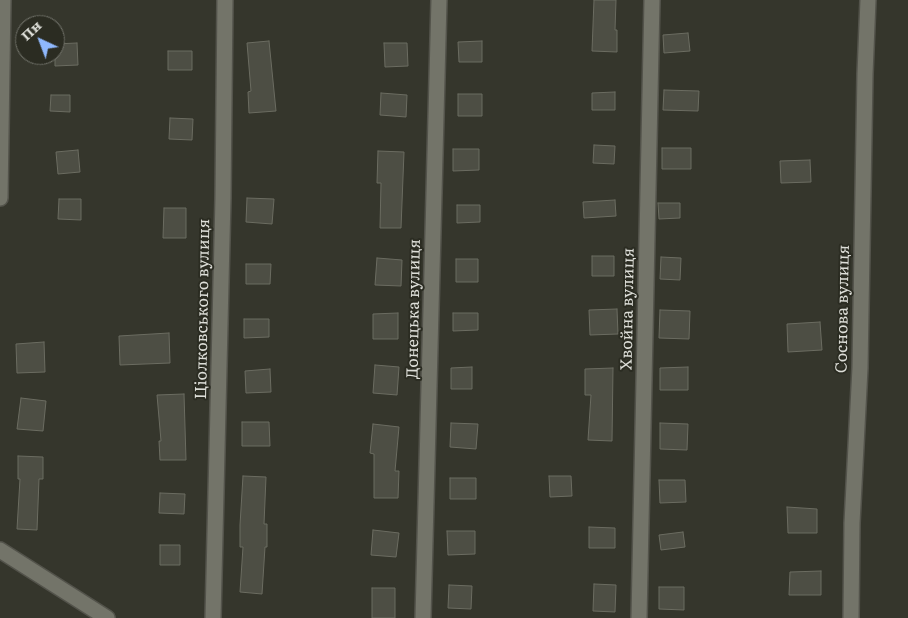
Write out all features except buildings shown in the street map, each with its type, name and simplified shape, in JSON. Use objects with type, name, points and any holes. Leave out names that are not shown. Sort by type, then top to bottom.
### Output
[{"type":"street","points":[[0,198],[3,0]]},
{"type":"street","name":"Ціолковського вулиця","points":[[213,618],[226,0]]},
{"type":"street","name":"Донецька вулиця","points":[[423,618],[439,0]]},
{"type":"street","name":"Хвойна вулиця","points":[[639,618],[652,0]]},
{"type":"street","name":"Соснова вулиця","points":[[850,618],[852,524],[860,368],[864,74],[868,0]]},
{"type":"street","points":[[0,550],[107,618]]}]
